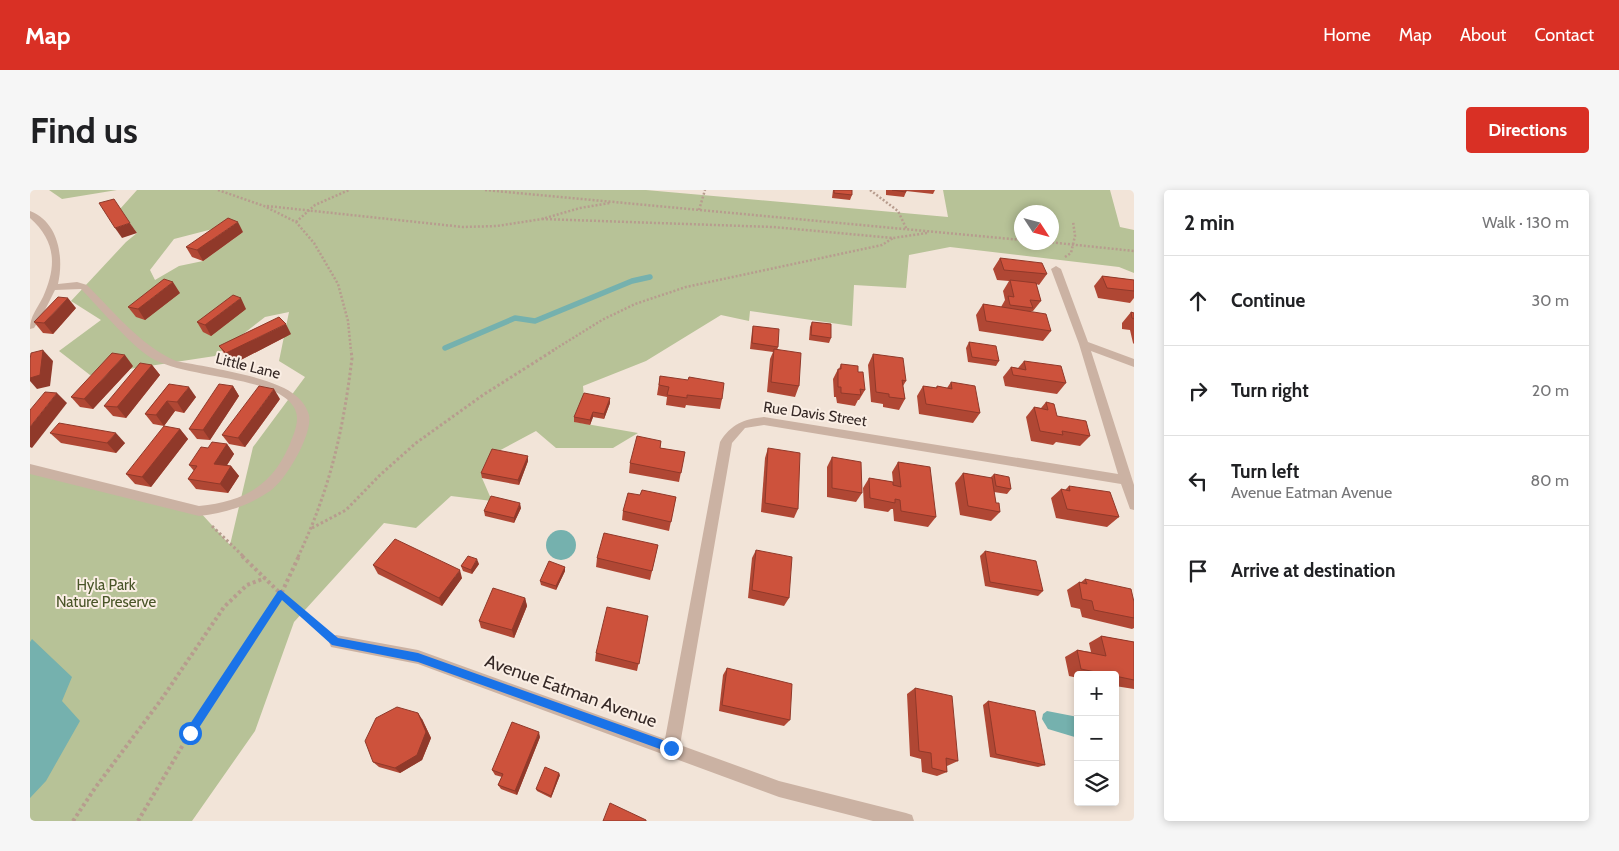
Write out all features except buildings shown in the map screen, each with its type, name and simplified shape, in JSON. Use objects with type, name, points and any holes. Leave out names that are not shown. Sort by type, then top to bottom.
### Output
[{"type":"street","points":[[30,214],[49,231],[56,246],[58,266],[53,287],[30,326]]},
{"type":"street","points":[[1056,269],[1084,344],[1134,505]]},
{"type":"street","name":"Little Lane","points":[[30,469],[199,511],[221,509],[242,502],[261,491],[277,477],[303,428],[303,415],[298,404],[288,393],[273,386],[174,364],[157,357],[144,348],[84,287],[77,285],[53,287]]},
{"type":"street","points":[[1084,344],[1134,363]]},
{"type":"street","name":"Rue Davis Street","points":[[671,748],[726,442],[734,429],[746,422],[764,421],[1125,480]]},
{"type":"street","name":"Avenue Eatman Avenue","points":[[336,642],[418,657],[779,788],[906,821]]},
{"type":"path","points":[[138,821],[190,733],[281,594],[312,528],[333,469],[346,410],[352,358],[348,321],[338,284],[314,243],[296,222],[264,206],[218,190]]},
{"type":"path","points":[[296,222],[315,205],[349,190]]},
{"type":"path","points":[[485,190],[1014,239]]},
{"type":"path","points":[[699,210],[705,190]]},
{"type":"path","points":[[870,190],[898,211],[905,221],[907,230]]},
{"type":"path","points":[[264,206],[463,227],[497,226],[542,219],[580,208],[614,202]]},
{"type":"path","points":[[542,219],[773,227],[893,238],[933,232]]},
{"type":"path","points":[[1056,269],[1062,258],[1071,253],[1075,236],[1073,221]]},
{"type":"path","points":[[312,528],[346,510],[380,475],[416,443],[483,395],[602,320],[635,304],[686,287],[845,254],[882,245],[893,238]]},
{"type":"path","points":[[1059,243],[1134,251]]},
{"type":"path","points":[[199,511],[230,545],[281,594],[336,642]]},
{"type":"path","points":[[73,821],[95,788],[161,700],[224,608],[248,586],[265,578]]},
{"type":"green space","points":[[49,190],[117,190],[62,199]]},
{"type":"green space","name":"Hyla Park Nature Preserve","points":[[137,190],[646,190],[948,217],[943,190],[1110,190],[1120,227],[1134,230],[1134,273],[1119,267],[950,247],[909,255],[906,288],[854,285],[852,326],[750,311],[749,321],[721,315],[646,361],[583,386],[584,398],[575,422],[638,433],[613,448],[556,448],[536,431],[493,454],[482,478],[492,501],[451,496],[416,528],[384,523],[294,622],[255,731],[192,821],[30,821],[30,469],[199,511],[230,545],[253,447],[305,377],[279,361],[289,312],[265,317],[215,356],[90,375],[59,351],[101,320],[71,301],[126,242],[137,233],[120,209]],"holes":[[[232,224],[243,232],[203,261],[179,266],[155,280],[150,270],[174,239]]]},
{"type":"water","points":[[561,530],[572,534],[576,545],[572,556],[561,560],[550,556],[546,545],[550,534]]},
{"type":"water","points":[[32,639],[72,677],[62,701],[80,721],[46,781],[30,798],[30,642]]},
{"type":"water","points":[[1047,711],[1074,716],[1074,737],[1048,729],[1042,719],[1043,714]]},
{"type":"waterway","points":[[445,348],[515,318],[535,321],[632,281],[650,277]]},
{"type":"route","points":[[190,733],[281,594],[336,642],[418,657],[671,748]]}]
